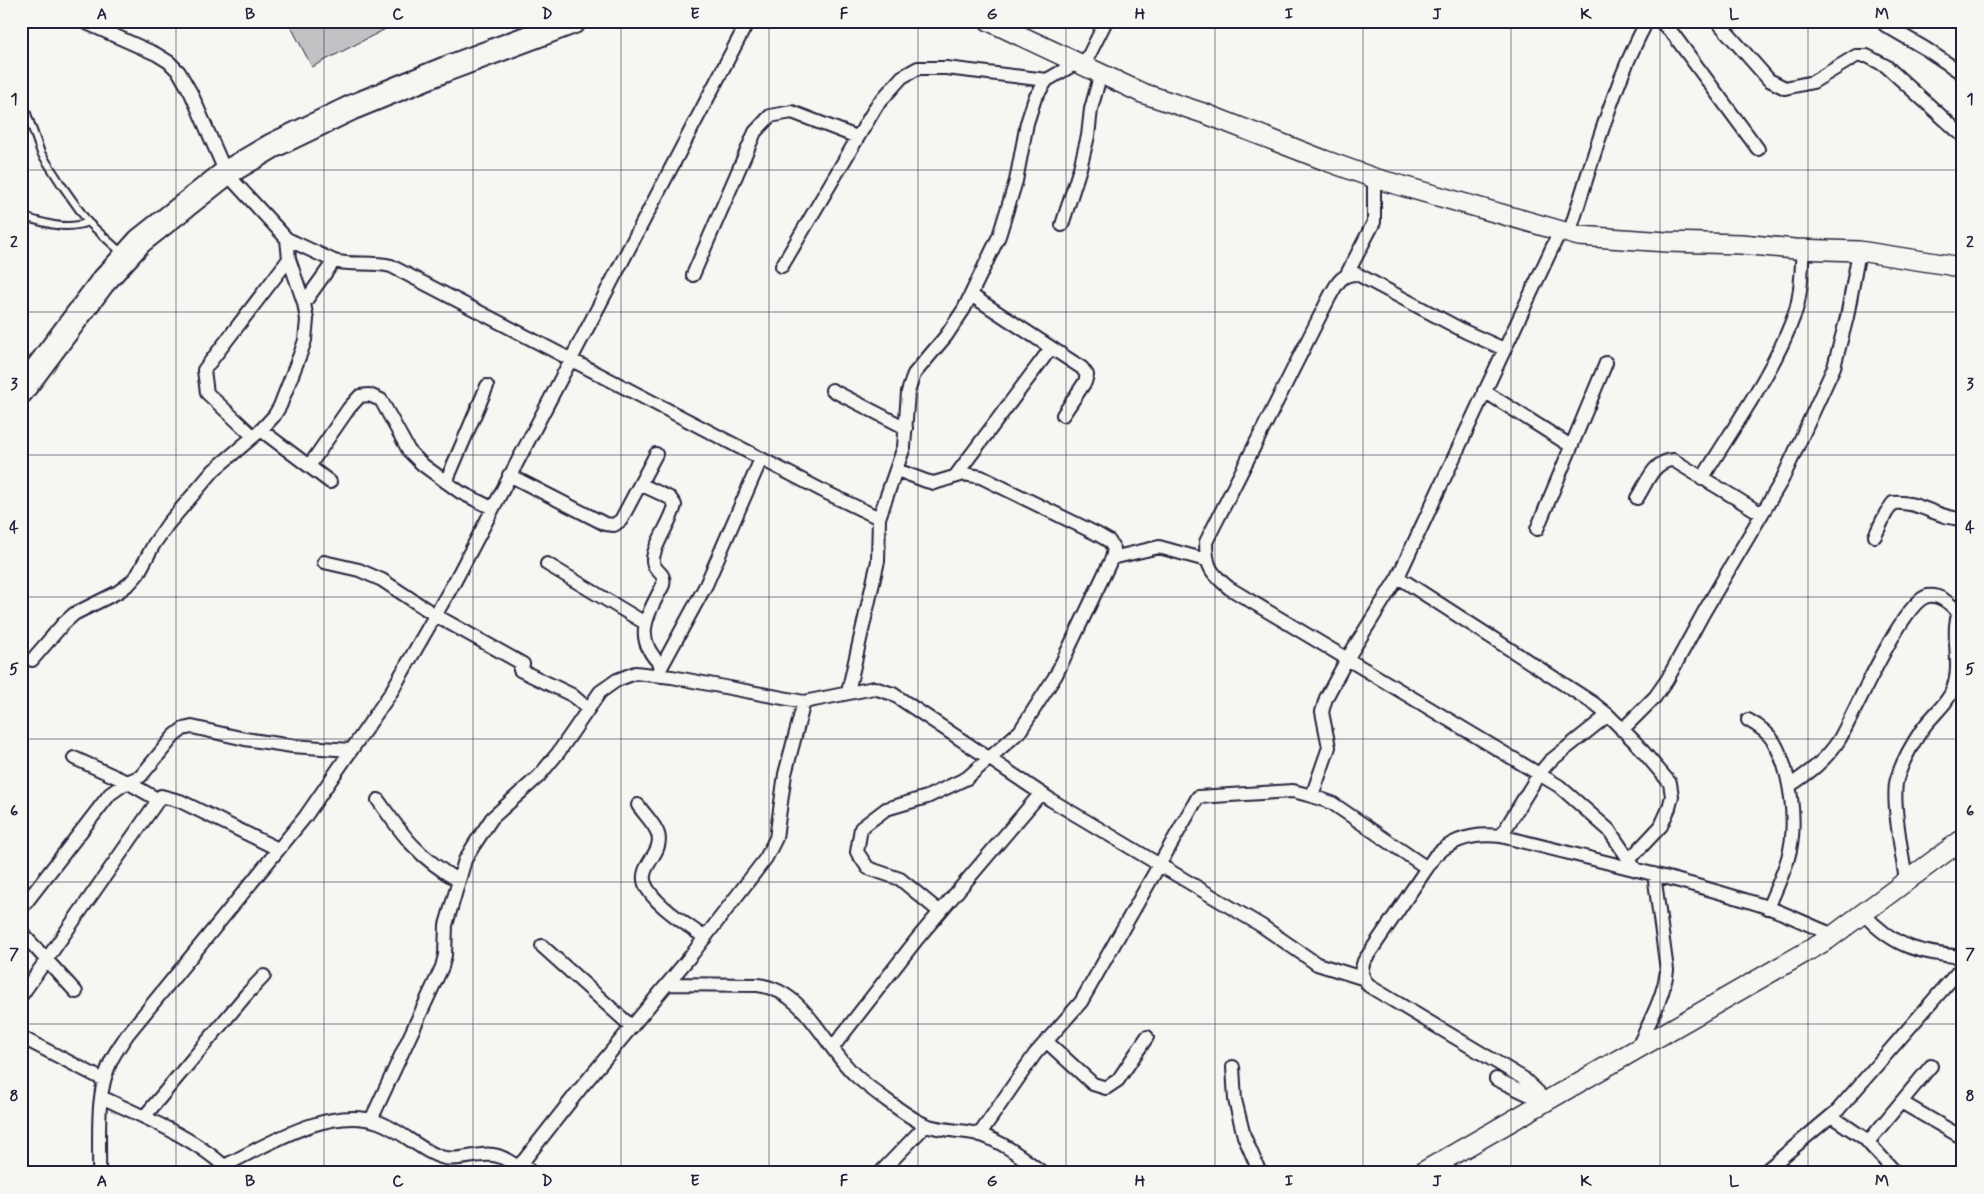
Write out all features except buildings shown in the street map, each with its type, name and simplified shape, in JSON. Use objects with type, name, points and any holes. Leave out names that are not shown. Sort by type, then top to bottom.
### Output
[{"type":"highway","points":[[21,391],[102,283],[140,242],[226,172],[272,146],[354,107],[446,69],[574,21]]},
{"type":"street","points":[[82,21],[156,54],[169,62],[179,72],[191,93],[226,172],[287,239],[343,264],[379,262],[391,266],[761,459],[879,518]]},
{"type":"street","points":[[99,1173],[101,1097],[104,1080],[111,1060],[127,1035],[305,817],[390,694],[435,615],[510,475],[748,21]]},
{"type":"street","points":[[990,21],[1102,73],[1142,94],[1206,114],[1374,178],[1579,236],[1859,251],[1963,268]]},
{"type":"street","points":[[848,692],[878,561],[879,518],[904,447],[908,392],[914,374],[946,336],[971,296],[999,236],[1016,181],[1027,123],[1035,98],[1047,80],[1081,63],[1106,21]]},
{"type":"street","points":[[1312,796],[1329,747],[1322,712],[1326,698],[1347,659],[1398,577],[1504,349],[1564,232],[1622,78],[1647,21]]},
{"type":"street","points":[[1660,21],[1673,34],[1758,149]]},
{"type":"street","points":[[1717,21],[1769,80],[1785,88],[1813,82],[1856,56],[1866,56],[1886,66],[1963,136]]},
{"type":"street","points":[[1885,25],[1963,74]]},
{"type":"street","points":[[782,266],[877,105],[902,77],[918,68],[946,68],[1047,80]]},
{"type":"street","points":[[1062,225],[1080,168],[1088,136],[1091,109],[1102,73]]},
{"type":"street","points":[[693,275],[755,132],[770,116],[792,112],[857,137]]},
{"type":"street","points":[[1374,178],[1374,222],[1346,274],[1340,279],[1328,298],[1206,542],[1206,560],[1214,576],[1229,588],[1559,786],[1608,830],[1633,865]]},
{"type":"street","points":[[32,660],[62,624],[74,614],[118,592],[130,583],[138,574],[154,544],[168,524],[214,470],[257,433],[280,406],[305,340],[307,320],[304,303],[290,259],[287,239]]},
{"type":"street","points":[[1702,479],[1776,356],[1795,312],[1799,296],[1803,249]]},
{"type":"street","points":[[1622,730],[1654,697],[1667,680],[1704,612],[1782,480],[1834,367],[1847,317],[1859,251]]},
{"type":"street","points":[[290,259],[204,370],[206,393],[257,433],[309,466],[330,482]]},
{"type":"street","points":[[304,303],[334,261]]},
{"type":"street","points":[[1346,274],[1357,274],[1466,332],[1504,349]]},
{"type":"street","points":[[971,296],[1082,368],[1086,375],[1085,382],[1064,415]]},
{"type":"street","points":[[956,475],[1051,348]]},
{"type":"street","points":[[1537,529],[1606,363]]},
{"type":"street","points":[[446,482],[487,386]]},
{"type":"street","points":[[832,390],[906,428]]},
{"type":"street","points":[[1484,391],[1571,446]]},
{"type":"street","points":[[309,466],[348,408],[360,396],[369,395],[380,400],[413,457],[460,492],[492,508]]},
{"type":"street","points":[[510,475],[605,524],[614,525],[620,520],[656,454]]},
{"type":"street","points":[[660,670],[706,585],[761,459]]},
{"type":"street","points":[[1638,498],[1657,466],[1664,461],[1673,460],[1762,514]]},
{"type":"street","points":[[897,470],[926,481],[934,482],[956,475],[972,474],[981,477],[1097,534],[1109,541],[1114,549],[1112,558],[1056,675],[1020,730],[967,778],[927,797],[886,809],[860,828],[857,852],[868,868],[900,880],[940,912]]},
{"type":"street","points":[[640,484],[670,498],[675,505],[654,553],[653,561],[656,569],[662,574],[664,579],[645,623],[644,635],[647,646],[660,670]]},
{"type":"street","points":[[1875,536],[1886,513],[1894,503],[1905,502],[1954,519],[1963,519]]},
{"type":"street","points":[[1112,558],[1159,546],[1206,560]]},
{"type":"street","points":[[324,562],[359,570],[382,580],[435,615],[572,695],[588,709]]},
{"type":"street","points":[[547,564],[645,623]]},
{"type":"street","points":[[1398,577],[1608,715],[1670,783],[1672,796],[1661,826],[1633,865]]},
{"type":"street","points":[[1789,786],[1817,767],[1838,741],[1893,637],[1910,611],[1921,599],[1929,596],[1940,597],[1960,607],[1955,629],[1956,666],[1953,689],[1922,730],[1906,756],[1896,781],[1896,800],[1906,881]]},
{"type":"street","points":[[371,1120],[442,967],[445,955],[446,925],[465,860],[492,818],[539,776],[600,692],[617,680],[635,673],[660,670],[672,676],[804,702],[874,688],[893,694],[1041,793],[1262,926],[1317,964],[1362,978],[1369,986],[1523,1078],[1538,1092],[1544,1102]]},
{"type":"street","points":[[518,1167],[705,938],[766,858],[776,838],[785,774],[804,702]]},
{"type":"street","points":[[1501,836],[1539,774],[1559,753],[1608,715]]},
{"type":"street","points":[[1748,720],[1759,726],[1773,740],[1782,760],[1789,786],[1792,825],[1788,857],[1768,908]]},
{"type":"street","points":[[21,909],[110,794],[126,782],[141,776],[174,736],[183,730],[192,727],[245,739],[292,746],[351,750]]},
{"type":"street","points":[[74,758],[126,782],[157,799]]},
{"type":"street","points":[[979,1135],[1035,1054],[1081,1002],[1198,797],[1293,791],[1312,796],[1332,803],[1427,868]]},
{"type":"street","points":[[833,1048],[940,912],[1041,793]]},
{"type":"street","points":[[21,996],[157,799],[161,796],[180,801],[278,849]]},
{"type":"street","points":[[378,800],[408,842],[426,860],[458,881]]},
{"type":"street","points":[[638,805],[657,832],[659,841],[657,849],[644,873],[644,882],[650,894],[705,938]]},
{"type":"street","points":[[1362,978],[1361,971],[1364,961],[1441,850],[1469,837],[1486,834],[1633,865],[1654,874],[1768,908],[1834,935]]},
{"type":"street","points":[[1421,1173],[1834,935],[1963,839]]},
{"type":"street","points":[[1637,1049],[1666,982],[1668,970],[1654,874]]},
{"type":"street","points":[[1863,913],[1875,927],[1896,941],[1936,955],[1963,957]]},
{"type":"street","points":[[21,932],[76,992]]},
{"type":"street","points":[[542,946],[632,1027]]},
{"type":"street","points":[[1763,1173],[1831,1116],[1963,966]]},
{"type":"street","points":[[144,1117],[264,976]]},
{"type":"street","points":[[668,984],[772,986],[785,993],[808,1015],[855,1075],[911,1116],[926,1125],[979,1135],[1000,1143],[1043,1173]]},
{"type":"street","points":[[21,1036],[104,1080]]},
{"type":"street","points":[[1046,1041],[1094,1084],[1106,1088],[1118,1080],[1147,1037]]},
{"type":"street","points":[[1233,1066],[1235,1100],[1244,1136],[1260,1173]]},
{"type":"street","points":[[1868,1142],[1931,1066]]},
{"type":"street","points":[[1496,1079],[1544,1102]]},
{"type":"street","points":[[101,1097],[144,1117],[184,1139],[227,1169],[312,1124],[361,1118],[378,1122],[403,1134],[444,1158],[493,1155],[532,1173]]},
{"type":"street","points":[[1901,1102],[1963,1138]]},
{"type":"street","points":[[1831,1116],[1868,1142],[1896,1173]]},
{"type":"street","points":[[880,1173],[926,1125]]},
{"type":"street","points":[[1438,1163],[1454,1173]]},
{"type":"lane","points":[[25,108],[41,154],[88,222],[126,257]]},
{"type":"lane","points":[[21,216],[40,223],[63,226],[79,226],[88,222]]}]
